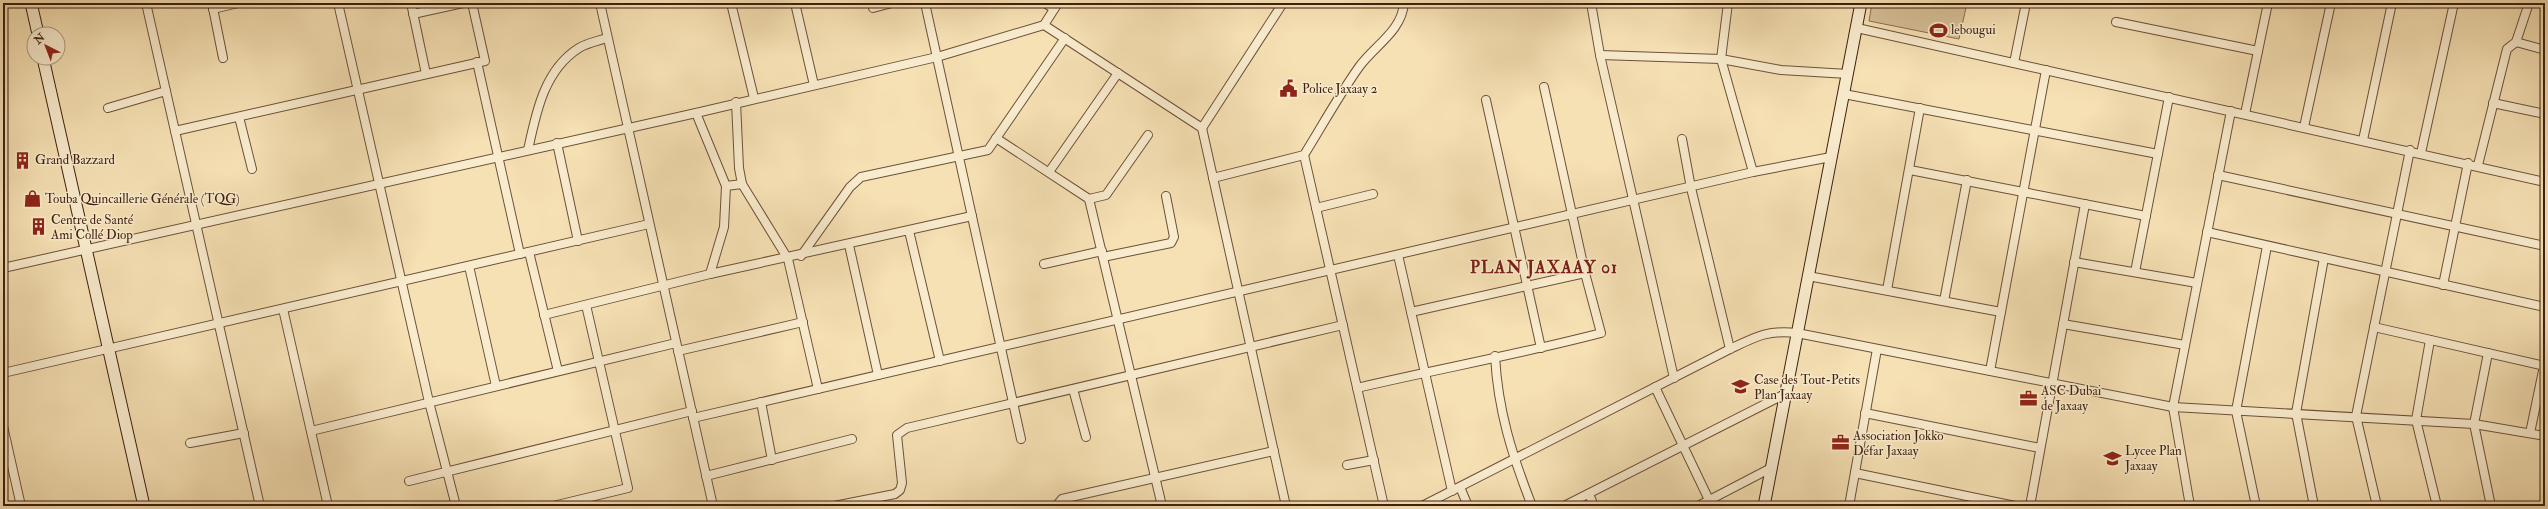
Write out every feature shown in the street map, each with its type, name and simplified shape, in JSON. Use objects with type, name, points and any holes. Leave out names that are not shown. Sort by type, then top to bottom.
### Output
[{"type":"street","points":[[31,3],[36,26]]},
{"type":"street","points":[[146,3],[260,506]]},
{"type":"street","points":[[224,58],[212,6],[238,3]]},
{"type":"street","points":[[338,3],[429,402],[456,506]]},
{"type":"street","points":[[410,3],[426,74]]},
{"type":"street","points":[[413,14],[463,3]]},
{"type":"street","points":[[175,131],[485,60],[472,3]]},
{"type":"street","points":[[600,3],[713,506]]},
{"type":"street","points":[[731,3],[754,98]]},
{"type":"street","points":[[795,3],[814,85]]},
{"type":"street","points":[[873,8],[892,3]]},
{"type":"street","points":[[925,3],[1021,439]]},
{"type":"street","points":[[3,268],[498,156],[696,113],[736,102],[937,57],[1044,25],[1056,6],[1045,3]]},
{"type":"street","points":[[1202,128],[1283,3]]},
{"type":"street","points":[[1213,178],[1304,155],[1359,67],[1370,52],[1383,42],[1403,14],[1404,3]]},
{"type":"street","points":[[1591,3],[1600,55],[1674,378]]},
{"type":"street","points":[[1728,3],[1721,59],[1753,172]]},
{"type":"street","points":[[1764,506],[1861,3]]},
{"type":"street","points":[[2014,63],[2026,3]]},
{"type":"street","points":[[2245,114],[2268,3]]},
{"type":"street","points":[[2304,127],[2331,3]]},
{"type":"street","points":[[2363,140],[2392,3]]},
{"type":"street","points":[[2421,153],[2454,3]]},
{"type":"street","points":[[2478,165],[2507,50],[2516,42],[2527,3]]},
{"type":"street","points":[[2116,22],[2258,51]]},
{"type":"street","points":[[1044,25],[1202,128],[1286,506]]},
{"type":"street","points":[[1856,28],[2478,165],[2545,182]]},
{"type":"street","points":[[528,150],[540,99],[560,65],[579,48],[607,38]]},
{"type":"street","points":[[801,256],[850,187],[861,177],[988,150],[1064,38]]},
{"type":"street","points":[[2516,42],[2545,50]]},
{"type":"street","points":[[1600,55],[1721,59],[1781,70],[1848,74]]},
{"type":"street","points":[[477,62],[520,254]]},
{"type":"street","points":[[45,66],[144,506]]},
{"type":"street","points":[[1990,371],[2046,70]]},
{"type":"street","points":[[1049,172],[1118,73]]},
{"type":"street","points":[[1357,388],[1494,356],[1541,348],[1601,333],[1585,272],[1544,87]]},
{"type":"street","points":[[108,108],[166,91]]},
{"type":"street","points":[[1844,94],[2035,132],[2158,154]]},
{"type":"street","points":[[2135,272],[2169,97]]},
{"type":"street","points":[[1486,100],[1541,348]]},
{"type":"street","points":[[736,102],[739,168],[742,184],[788,259],[818,389]]},
{"type":"street","points":[[2493,102],[2545,114]]},
{"type":"street","points":[[1886,290],[1910,170],[1920,108]]},
{"type":"street","points":[[2190,506],[2173,407],[2231,111]]},
{"type":"street","points":[[696,113],[726,186],[724,227],[710,274]]},
{"type":"street","points":[[239,117],[252,169]]},
{"type":"street","points":[[1090,199],[1106,195],[1148,135]]},
{"type":"street","points":[[996,138],[1090,199],[1162,506]]},
{"type":"street","points":[[1682,139],[1730,349]]},
{"type":"street","points":[[557,143],[578,241]]},
{"type":"street","points":[[2377,506],[2356,416],[2410,150]]},
{"type":"street","points":[[1304,155],[1384,506]]},
{"type":"street","points":[[409,481],[615,430],[692,414],[761,402],[1692,188],[1753,172],[1832,157]]},
{"type":"street","points":[[2444,285],[2468,163]]},
{"type":"street","points":[[1910,170],[2146,216]]},
{"type":"street","points":[[2218,175],[2545,246]]},
{"type":"street","points":[[1944,301],[1967,180]]},
{"type":"street","points":[[726,186],[742,184]]},
{"type":"street","points":[[1316,208],[1373,194]]},
{"type":"street","points":[[1044,264],[1170,243],[1174,237],[1166,196]]},
{"type":"street","points":[[2030,506],[2085,204]]},
{"type":"street","points":[[544,315],[664,287],[710,274],[788,259],[972,216]]},
{"type":"street","points":[[3,373],[649,224]]},
{"type":"street","points":[[909,231],[940,361]]},
{"type":"street","points":[[2207,232],[2545,307]]},
{"type":"street","points":[[849,245],[878,375]]},
{"type":"street","points":[[2256,506],[2236,411],[2267,246]]},
{"type":"street","points":[[529,252],[558,371]]},
{"type":"street","points":[[1398,255],[1452,491]]},
{"type":"street","points":[[2314,506],[2296,413],[2324,258]]},
{"type":"street","points":[[2074,262],[2197,283]]},
{"type":"street","points":[[469,266],[496,386]]},
{"type":"street","points":[[1411,312],[1585,272]]},
{"type":"street","points":[[1808,276],[2001,312]]},
{"type":"street","points":[[553,506],[628,488],[586,305]]},
{"type":"street","points":[[283,309],[328,506]]},
{"type":"street","points":[[678,351],[803,322]]},
{"type":"street","points":[[2063,324],[2185,345]]},
{"type":"street","points":[[834,506],[851,504],[895,494],[900,490],[902,483],[896,440],[897,435],[901,430],[1343,325]]},
{"type":"street","points":[[2374,327],[2544,366],[2530,432]]},
{"type":"street","points":[[1422,506],[1730,349],[1767,332],[1797,333],[2173,407],[2356,416],[2474,424],[2530,432],[2545,436]]},
{"type":"street","points":[[2430,340],[2416,420],[2437,506]]},
{"type":"street","points":[[311,431],[676,343]]},
{"type":"street","points":[[1849,506],[1877,348]]},
{"type":"street","points":[[2488,353],[2474,424],[2491,506]]},
{"type":"street","points":[[1494,356],[1498,397],[1514,460],[1532,506]]},
{"type":"street","points":[[1655,387],[1710,500]]},
{"type":"street","points":[[1073,389],[1086,437]]},
{"type":"street","points":[[1564,506],[1786,394]]},
{"type":"street","points":[[761,402],[772,460]]},
{"type":"street","points":[[1865,413],[2040,448]]},
{"type":"street","points":[[3,426],[21,506]]},
{"type":"street","points":[[190,443],[244,433]]},
{"type":"street","points":[[706,476],[852,439]]},
{"type":"street","points":[[1056,506],[1062,499],[1156,479],[1274,451]]},
{"type":"street","points":[[1347,465],[1374,460]]},
{"type":"street","points":[[1698,506],[1771,468]]},
{"type":"street","points":[[1855,473],[2014,506]]},
{"type":"street","points":[[1460,487],[1468,506]]},
{"type":"street","points":[[1589,494],[1594,506]]},
{"type":"shaded area","name":"lebougui","points":[[1872,3],[1967,3],[1959,39],[1869,21]]},
{"type":"place","name":"lebougui","points":[[1938,30]]},
{"type":"place","name":"Police Jaxaay 2","points":[[1289,89]]},
{"type":"place","name":"Grand Bazzard","points":[[22,160]]},
{"type":"place","name":"Touba Quincaillerie Générale (TQG)","points":[[32,199]]},
{"type":"place","name":"Centre de Santé Ami Collé Diop","points":[[38,227]]},
{"type":"place","name":"Case des Tout-Petits Plan Jaxaay","points":[[1741,387]]},
{"type":"place","name":"ASC Dubai de Jaxaay","points":[[2028,398]]},
{"type":"place","name":"Association Jokko Défar Jaxaay","points":[[1840,443]]},
{"type":"place","name":"Lycee Plan Jaxaay","points":[[2112,458]]},
{"type":"district","name":"PLAN JAXAAY 01","points":[[1544,267]]}]
